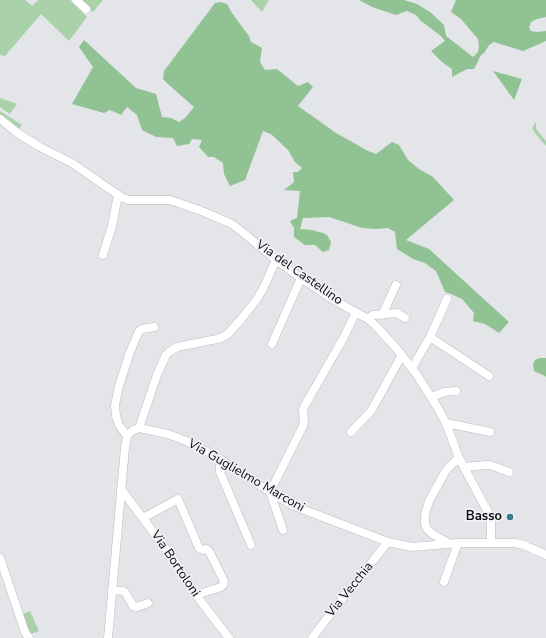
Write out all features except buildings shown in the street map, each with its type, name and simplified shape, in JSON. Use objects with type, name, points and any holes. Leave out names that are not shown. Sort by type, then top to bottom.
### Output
[{"type":"street","points":[[76,0],[86,9]]},
{"type":"street","name":"Via del Castellino","points":[[0,119],[19,134],[72,163],[118,195],[129,200],[170,200],[199,210],[236,227],[276,260],[301,278],[332,299],[368,319],[375,325],[412,368],[432,397],[446,423],[459,458],[489,514],[493,542]]},
{"type":"street","points":[[103,255],[112,226],[118,195]]},
{"type":"street","points":[[108,638],[125,448],[128,436],[133,430],[139,428],[157,375],[166,355],[177,347],[217,339],[228,334],[242,318],[264,287],[276,260]]},
{"type":"street","points":[[272,344],[301,278]]},
{"type":"street","points":[[382,315],[396,285]]},
{"type":"street","points":[[412,368],[430,337],[447,299]]},
{"type":"street","points":[[283,530],[270,492],[304,423],[304,407],[344,338],[356,312]]},
{"type":"street","points":[[368,319],[373,315],[397,313],[405,318]]},
{"type":"street","points":[[128,436],[119,425],[116,416],[116,399],[126,365],[139,331],[142,328],[154,327]]},
{"type":"street","points":[[430,337],[489,376]]},
{"type":"street","points":[[352,432],[371,412],[402,356]]},
{"type":"street","points":[[432,397],[444,392],[456,391]]},
{"type":"street","points":[[446,423],[490,432]]},
{"type":"street","name":"Via Guglielmo Marconi","points":[[139,428],[168,434],[197,446],[294,506],[388,542],[412,547],[448,543],[516,543],[524,544],[546,555]]},
{"type":"street","points":[[448,543],[427,529],[425,524],[425,515],[429,501],[445,472],[459,458]]},
{"type":"street","points":[[221,460],[220,472],[251,545]]},
{"type":"street","points":[[464,467],[490,465],[509,472]]},
{"type":"street","name":"Via Bortoloni","points":[[121,489],[175,561],[196,595],[229,638]]},
{"type":"street","points":[[143,518],[178,499],[199,548],[209,551],[224,581],[221,587],[196,595]]},
{"type":"street","name":"Via Vecchia","points":[[312,638],[388,542]]},
{"type":"street","points":[[444,582],[458,543]]},
{"type":"street","points":[[0,558],[25,632],[29,638]]},
{"type":"street","points":[[112,590],[125,592],[133,606],[137,607],[148,603]]},
{"type":"green space","points":[[0,0],[25,0],[32,6],[38,0],[70,0],[87,17],[69,41],[41,14],[5,56],[0,55]]},
{"type":"green space","points":[[80,0],[103,0],[93,12]]},
{"type":"green space","points":[[251,0],[269,0],[262,12]]},
{"type":"green space","points":[[359,0],[404,0],[417,4],[430,12],[444,25],[446,36],[473,57],[478,52],[478,39],[461,19],[451,12],[456,0],[546,0],[546,17],[531,22],[529,28],[531,31],[546,31],[546,41],[523,51],[494,42],[489,45],[481,55],[474,69],[467,69],[452,77],[452,69],[431,51],[445,41],[416,15],[407,11],[396,15],[372,7]]},
{"type":"green space","points":[[221,2],[227,4],[249,36],[251,42],[262,48],[260,62],[265,70],[277,69],[298,86],[308,82],[313,87],[298,106],[336,133],[368,151],[376,154],[392,142],[399,145],[408,160],[419,169],[433,177],[454,200],[406,240],[429,249],[509,322],[499,333],[485,324],[473,321],[474,313],[462,299],[445,292],[436,271],[425,263],[413,259],[397,249],[395,232],[388,228],[362,228],[329,217],[303,218],[300,229],[312,230],[327,235],[331,242],[329,250],[323,252],[315,245],[305,245],[294,237],[294,228],[290,221],[297,218],[300,191],[284,190],[294,182],[293,172],[298,172],[302,168],[295,162],[288,150],[271,134],[263,131],[245,180],[230,186],[224,174],[223,163],[214,157],[208,157],[199,147],[202,140],[192,139],[189,144],[177,146],[173,138],[156,137],[142,130],[137,115],[127,107],[121,115],[110,110],[104,113],[72,104],[93,67],[79,47],[84,40],[136,88],[156,94],[162,117],[171,118],[179,122],[185,118],[194,107],[163,79],[164,71],[215,3]]},
{"type":"green space","points":[[493,71],[522,79],[514,100]]},
{"type":"green space","points":[[0,98],[17,104],[10,114],[0,107]]},
{"type":"green space","points":[[0,111],[22,125],[18,130],[0,116]]},
{"type":"green space","points":[[536,122],[536,129],[546,141],[546,146],[532,128]]},
{"type":"green space","points":[[539,358],[546,358],[546,378],[545,376],[534,371],[533,364],[535,360]]},
{"type":"green space","points":[[30,611],[39,631],[31,634],[22,614]]},
{"type":"place","name":"Basso","points":[[510,517]]}]
